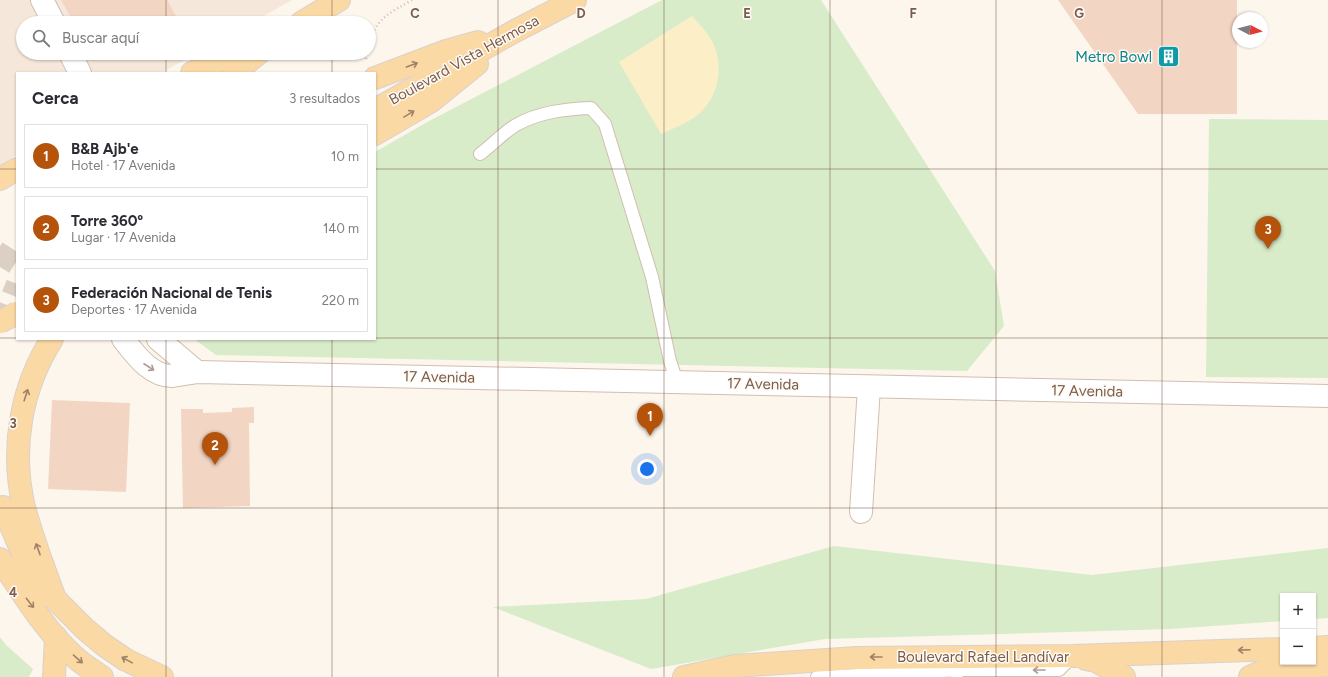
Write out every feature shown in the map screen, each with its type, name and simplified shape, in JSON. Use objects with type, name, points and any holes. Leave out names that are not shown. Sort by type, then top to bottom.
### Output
[{"type":"main road","points":[[312,16],[338,0]]},
{"type":"main road","name":"Boulevard Vista Hermosa","points":[[376,109],[516,31],[575,0]]},
{"type":"main road","points":[[376,78],[446,51],[516,31]]},
{"type":"main road","points":[[376,133],[430,102],[516,31]]},
{"type":"main road","points":[[194,72],[219,60]]},
{"type":"main road","points":[[235,72],[250,60]]},
{"type":"main road","points":[[0,179],[16,170]]},
{"type":"main road","points":[[0,322],[16,313]]},
{"type":"main road","points":[[51,340],[43,353],[32,377],[24,403],[18,433],[17,456],[20,486],[28,522],[55,599]]},
{"type":"main road","points":[[2,507],[13,533],[35,577],[44,591],[55,599],[85,629],[104,645],[126,660],[162,677]]},
{"type":"main road","points":[[0,559],[24,596],[56,637],[78,659],[102,677]]},
{"type":"main road","points":[[54,677],[56,637]]},
{"type":"main road","points":[[1316,648],[1328,647]]},
{"type":"main road","name":"Boulevard Rafael Landívar","points":[[684,677],[735,666],[857,658],[1072,656],[1280,649]]},
{"type":"main road","points":[[1072,656],[1096,661],[1124,677]]},
{"type":"main road","points":[[1250,677],[1263,671],[1328,665]]},
{"type":"street","points":[[42,0],[50,16]]},
{"type":"street","points":[[74,60],[80,72]]},
{"type":"street","name":"17 Avenida","points":[[124,340],[143,363],[152,370],[170,376],[197,372],[1328,396]]},
{"type":"street","points":[[159,340],[197,372]]},
{"type":"street","points":[[861,512],[869,387]]},
{"type":"lane","points":[[480,154],[516,125],[544,114],[564,109],[591,108],[605,124],[652,277],[670,361],[677,382]]},
{"type":"lane","points":[[817,677],[962,670],[1059,670],[1072,656]]},
{"type":"lane","points":[[735,666],[753,677]]},
{"type":"lane","points":[[946,677],[962,670]]},
{"type":"path","points":[[376,28],[379,22],[412,0]]},
{"type":"shaded area","points":[[0,0],[292,0],[263,16],[16,16],[16,60],[184,60],[163,72],[16,72],[16,156],[0,165]]},
{"type":"green space","points":[[662,0],[821,0],[995,271],[1004,326],[967,371],[216,355],[195,340],[376,340],[376,151],[429,121]]},
{"type":"green space","points":[[1209,119],[1328,120],[1328,378],[1206,377]]},
{"type":"green space","points":[[834,546],[1092,575],[1328,548],[1328,618],[1316,619],[1316,593],[1280,593],[1280,621],[1171,629],[825,639],[651,669],[493,607],[646,599]]},
{"type":"green space","points":[[0,637],[6,645],[33,669],[29,677],[0,677]]},
{"type":"sand","points":[[692,16],[706,32],[713,43],[718,62],[718,81],[711,99],[699,114],[686,123],[661,134],[619,62]]},
{"type":"building","points":[[61,0],[167,0],[176,16],[70,16]]},
{"type":"building","name":"Metro Bowl","points":[[1058,0],[1237,0],[1237,12],[1232,12],[1232,48],[1237,48],[1237,114],[1138,114]]},
{"type":"building","points":[[52,400],[130,403],[126,492],[48,489]]},
{"type":"building","points":[[254,407],[254,423],[249,423],[250,506],[183,508],[181,409],[203,409],[203,413],[232,412],[232,408]]},
{"type":"tunnel","points":[[0,267],[16,242]]},
{"type":"tunnel","points":[[0,326],[16,286]]},
{"type":"place","name":"Metro Bowl","points":[[1168,57]]},
{"type":"place","name":"Federación Nacional de Tenis","points":[[1268,249]]},
{"type":"place","name":"B&B Ajb'e","points":[[650,436]]},
{"type":"place","name":"Torre 360º","points":[[215,465]]}]
